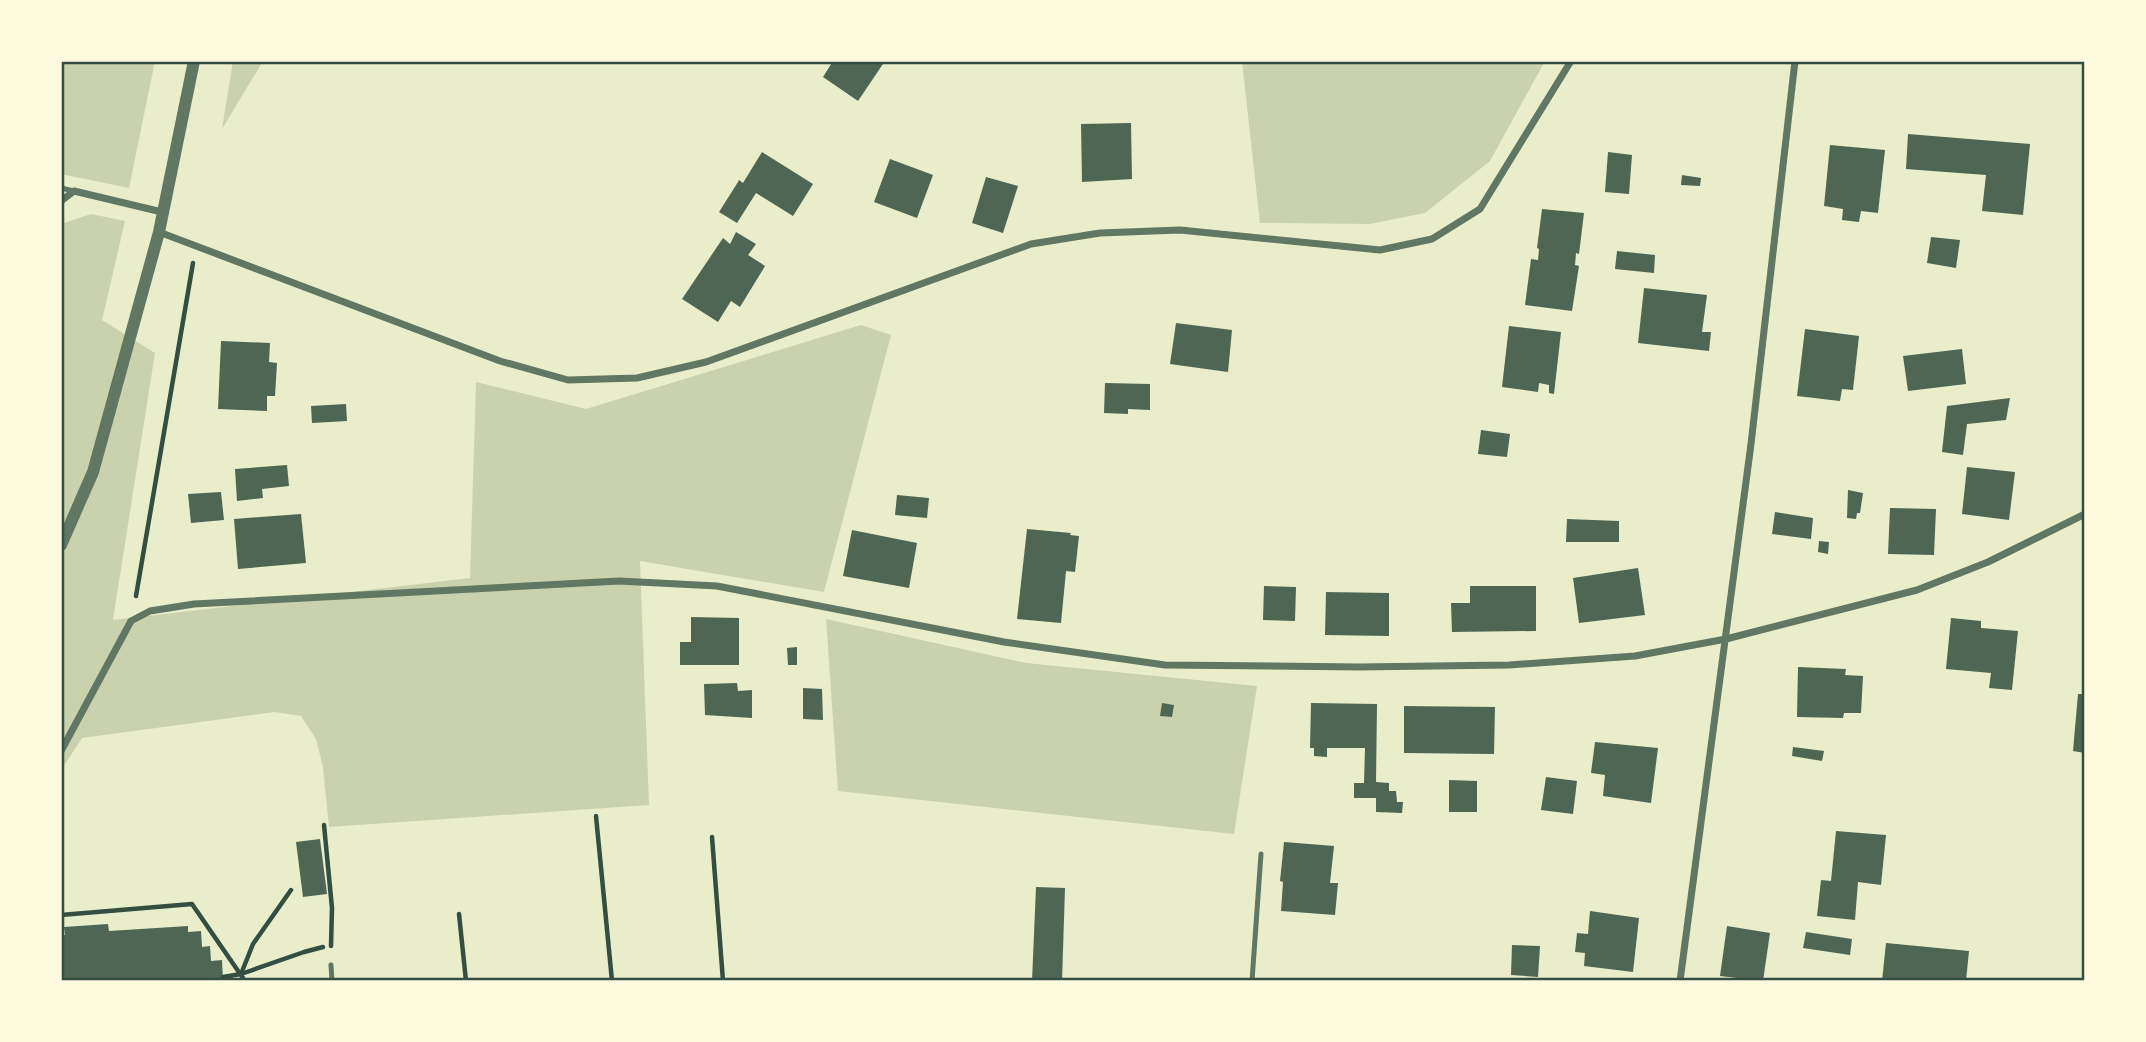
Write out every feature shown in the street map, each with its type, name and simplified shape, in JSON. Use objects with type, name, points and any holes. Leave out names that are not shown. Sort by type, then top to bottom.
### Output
[{"type":"street","points":[[61,545],[93,472],[159,232],[194,61]]},
{"type":"street","points":[[159,232],[500,361],[568,380],[637,378],[706,362],[1031,244],[1100,233],[1180,230],[1380,250],[1432,239],[1480,209],[1571,61]]},
{"type":"street","points":[[1680,981],[1773,265],[1795,61]]},
{"type":"street","points":[[61,201],[74,191],[162,212]]},
{"type":"street","points":[[61,751],[131,621],[150,611],[194,604],[619,581],[717,586],[1004,642],[1165,665],[1509,665],[1634,656],[1726,639],[1917,590],[1988,562],[2085,514]]},
{"type":"lane","points":[[61,188],[74,191]]},
{"type":"lane","points":[[1252,981],[1261,854]]},
{"type":"lane","points":[[331,965],[332,981]]},
{"type":"path","points":[[131,621],[196,244]]},
{"type":"path","points":[[596,816],[612,981]]},
{"type":"path","points":[[324,825],[332,908],[331,965]]},
{"type":"path","points":[[712,837],[723,981]]},
{"type":"path","points":[[241,974],[253,944],[291,890]]},
{"type":"path","points":[[61,915],[192,904],[245,981]]},
{"type":"path","points":[[459,914],[466,981]]},
{"type":"path","points":[[223,977],[241,974],[304,952]]},
{"type":"green space","points":[[61,61],[155,61],[129,188],[61,174]]},
{"type":"green space","points":[[233,61],[263,61],[222,129]]},
{"type":"green space","points":[[1242,61],[1545,61],[1490,161],[1425,213],[1370,224],[1260,223]]},
{"type":"green space","points":[[91,214],[125,221],[102,320],[155,353],[113,620],[470,578],[476,382],[586,409],[861,325],[891,335],[824,592],[640,561],[649,805],[329,827],[323,767],[316,739],[301,716],[274,712],[82,738],[61,770],[61,224]]},
{"type":"green space","points":[[826,619],[1026,663],[1257,686],[1234,834],[838,791]]},
{"type":"building","points":[[833,61],[885,61],[858,101],[823,77]]},
{"type":"building","points":[[1131,123],[1132,179],[1082,182],[1081,124]]},
{"type":"building","points":[[1908,134],[2030,144],[2023,215],[1982,211],[1986,175],[1906,169]]},
{"type":"building","points":[[1830,145],[1885,150],[1878,213],[1861,211],[1859,222],[1842,220],[1843,209],[1824,206]]},
{"type":"building","points":[[762,152],[813,184],[793,216],[756,193],[737,223],[719,212],[739,180],[743,183]]},
{"type":"building","points":[[1608,152],[1632,155],[1629,194],[1605,192]]},
{"type":"building","points":[[890,159],[933,175],[917,218],[874,202]]},
{"type":"building","points":[[1682,175],[1701,178],[1700,186],[1681,185]]},
{"type":"building","points":[[986,177],[1018,186],[1003,233],[972,223]]},
{"type":"building","points":[[1542,209],[1584,213],[1579,254],[1576,253],[1575,265],[1579,266],[1572,311],[1525,305],[1531,259],[1538,260]]},
{"type":"building","points":[[736,232],[756,244],[748,255],[765,266],[740,307],[731,301],[718,322],[682,299],[723,238],[730,244]]},
{"type":"building","points":[[1931,237],[1960,240],[1956,268],[1927,263]]},
{"type":"building","points":[[1617,251],[1655,255],[1654,273],[1615,269]]},
{"type":"building","points":[[1644,288],[1707,295],[1702,332],[1711,332],[1709,351],[1638,343]]},
{"type":"building","points":[[1176,323],[1232,330],[1228,372],[1170,364]]},
{"type":"building","points":[[1509,326],[1561,332],[1554,394],[1549,393],[1549,385],[1539,383],[1538,392],[1502,387]]},
{"type":"building","points":[[1805,329],[1859,336],[1853,390],[1842,389],[1840,401],[1797,396]]},
{"type":"building","points":[[221,341],[270,343],[269,362],[277,363],[275,396],[267,396],[267,411],[218,409]]},
{"type":"building","points":[[1962,349],[1966,384],[1908,391],[1903,356]]},
{"type":"building","points":[[1105,383],[1150,384],[1150,410],[1128,409],[1128,414],[1104,413]]},
{"type":"building","points":[[2010,398],[2006,420],[1967,424],[1963,455],[1942,452],[1947,406]]},
{"type":"building","points":[[346,404],[347,421],[312,423],[311,406]]},
{"type":"building","points":[[1481,430],[1510,434],[1507,457],[1478,454]]},
{"type":"building","points":[[287,465],[289,486],[262,489],[263,498],[237,501],[235,469]]},
{"type":"building","points":[[1967,467],[2015,472],[2009,520],[1962,514]]},
{"type":"building","points":[[1848,490],[1863,493],[1860,513],[1857,513],[1856,519],[1847,518]]},
{"type":"building","points":[[221,492],[224,520],[191,523],[188,494]]},
{"type":"building","points":[[897,495],[929,498],[927,518],[895,515]]},
{"type":"building","points":[[1890,508],[1936,509],[1934,555],[1888,554]]},
{"type":"building","points":[[1775,512],[1813,518],[1811,539],[1772,534]]},
{"type":"building","points":[[301,514],[306,563],[238,569],[234,519]]},
{"type":"building","points":[[1567,519],[1619,521],[1619,542],[1566,542]]},
{"type":"building","points":[[1027,529],[1079,536],[1075,572],[1066,571],[1061,623],[1017,619]]},
{"type":"building","points":[[852,530],[917,543],[909,588],[843,576]]},
{"type":"building","points":[[1819,541],[1829,542],[1828,554],[1818,552]]},
{"type":"building","points":[[1638,568],[1645,615],[1579,623],[1573,578]]},
{"type":"building","points":[[1264,586],[1296,587],[1295,621],[1263,620]]},
{"type":"building","points":[[1470,586],[1536,586],[1536,631],[1452,632],[1451,603],[1470,603]]},
{"type":"building","points":[[1326,592],[1389,593],[1389,636],[1325,635]]},
{"type":"building","points":[[691,617],[739,618],[739,665],[680,665],[680,642],[691,642]]},
{"type":"building","points":[[1951,618],[1981,621],[1981,628],[2018,631],[2012,690],[1989,688],[1991,673],[1946,669]]},
{"type":"building","points":[[797,647],[797,665],[788,665],[787,648]]},
{"type":"building","points":[[1798,667],[1846,669],[1845,675],[1863,676],[1861,713],[1844,713],[1843,718],[1797,717]]},
{"type":"building","points":[[737,683],[738,691],[752,690],[752,718],[705,715],[704,684]]},
{"type":"building","points":[[803,688],[822,689],[823,720],[803,719]]},
{"type":"building","points":[[2078,694],[2085,694],[2085,753],[2073,751]]},
{"type":"building","points":[[1162,703],[1174,705],[1172,717],[1160,716]]},
{"type":"building","points":[[1311,703],[1377,704],[1376,782],[1389,783],[1389,791],[1396,791],[1397,802],[1403,802],[1402,813],[1376,812],[1376,798],[1354,798],[1354,783],[1364,783],[1365,748],[1327,748],[1327,757],[1314,756],[1314,748],[1310,748]]},
{"type":"building","points":[[1404,706],[1495,707],[1494,754],[1404,753]]},
{"type":"building","points":[[1595,742],[1658,748],[1651,803],[1603,796],[1605,775],[1591,773]]},
{"type":"building","points":[[1793,747],[1824,751],[1822,761],[1792,756]]},
{"type":"building","points":[[1546,777],[1577,781],[1573,814],[1541,810]]},
{"type":"building","points":[[1449,780],[1477,781],[1477,812],[1449,812]]},
{"type":"building","points":[[1836,831],[1886,835],[1881,885],[1858,882],[1855,920],[1817,916],[1821,880],[1831,881]]},
{"type":"building","points":[[320,839],[327,894],[303,897],[296,842]]},
{"type":"building","points":[[1284,842],[1334,846],[1330,883],[1338,883],[1335,915],[1281,911],[1283,882],[1280,881]]},
{"type":"building","points":[[1036,887],[1065,888],[1062,981],[1032,981]]},
{"type":"building","points":[[1590,911],[1639,918],[1633,972],[1584,966],[1585,953],[1575,952],[1577,933],[1588,934]]},
{"type":"building","points":[[108,924],[109,931],[188,926],[188,932],[201,931],[202,947],[210,946],[211,961],[222,960],[223,981],[61,981],[61,935],[65,935],[64,927]]},
{"type":"building","points":[[1727,926],[1770,933],[1763,981],[1720,976]]},
{"type":"building","points":[[1806,932],[1852,939],[1850,955],[1803,948]]},
{"type":"building","points":[[1886,943],[1969,951],[1966,981],[1882,981]]},
{"type":"building","points":[[1512,945],[1540,946],[1538,977],[1511,975]]}]
